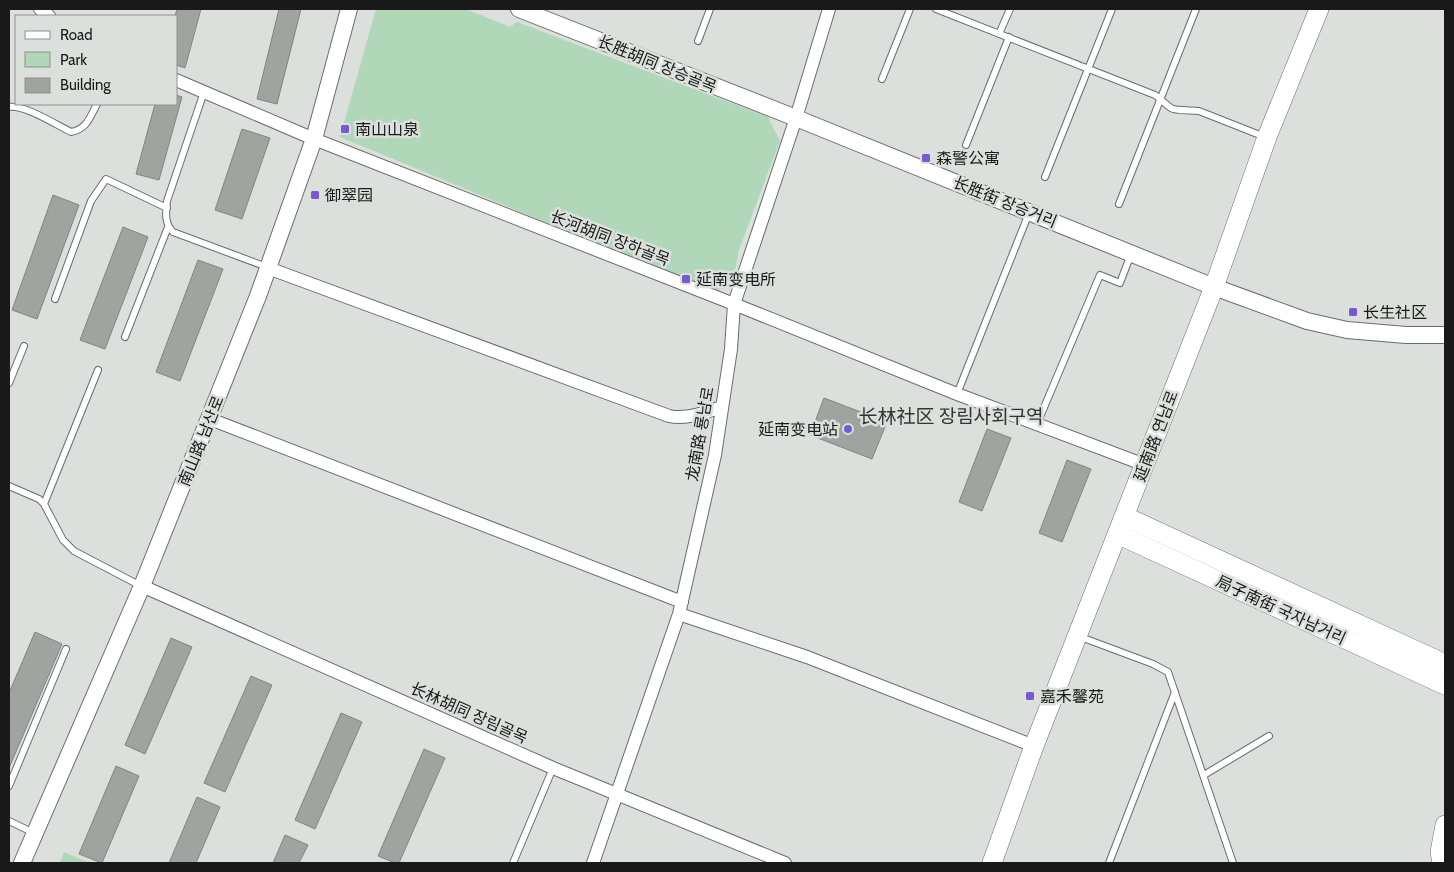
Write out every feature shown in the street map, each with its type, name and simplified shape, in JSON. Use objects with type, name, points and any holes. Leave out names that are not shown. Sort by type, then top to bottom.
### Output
[{"type":"main road","name":"延南路 연남로","points":[[992,863],[1034,746],[1214,286],[1267,137],[1319,9]]},
{"type":"main road","name":"局子南街 국자남거리","points":[[1124,516],[1427,654],[1445,664]]},
{"type":"main road","name":"局子南街 국자남거리","points":[[1117,534],[1439,683]]},
{"type":"main road","points":[[1439,683],[1445,696]]},
{"type":"main road","points":[[1442,863],[1440,852],[1445,826]]},
{"type":"street","name":"南山路 남산로","points":[[22,863],[142,586],[210,419],[268,268],[314,139],[349,9]]},
{"type":"street","name":"长胜胡同 장승골목","points":[[518,9],[796,118]]},
{"type":"street","name":"龙南路 룡남로","points":[[593,863],[680,608],[715,455],[732,349],[734,304],[796,118],[829,9]]},
{"type":"street","name":"长河胡同 장하골목","points":[[178,81],[314,139],[958,394],[1145,465]]},
{"type":"street","name":"长胜街 장승거리","points":[[796,118],[1214,286],[1308,321],[1347,330],[1406,335],[1445,335]]},
{"type":"street","points":[[268,268],[669,416],[685,418],[722,407]]},
{"type":"street","points":[[210,419],[680,608],[1034,746]]},
{"type":"street","name":"长林胡同 장림골목","points":[[142,586],[554,768],[785,863]]},
{"type":"lane","points":[[698,41],[710,9]]},
{"type":"lane","points":[[882,79],[910,9]]},
{"type":"lane","points":[[936,9],[1161,98],[1171,109],[1199,111],[1267,137]]},
{"type":"lane","points":[[1000,34],[1010,9]]},
{"type":"lane","points":[[1045,177],[1112,9]]},
{"type":"lane","points":[[1119,204],[1196,9]]},
{"type":"lane","points":[[966,145],[1009,37]]},
{"type":"lane","points":[[125,337],[168,227],[166,216],[167,200],[204,92]]},
{"type":"lane","points":[[9,108],[24,109],[71,132],[79,131],[87,124],[96,105]]},
{"type":"lane","points":[[55,299],[91,201],[106,179],[166,208]]},
{"type":"lane","points":[[958,394],[1029,212]]},
{"type":"lane","points":[[168,227],[173,232],[268,268]]},
{"type":"lane","points":[[1037,424],[1100,275],[1120,283],[1131,253]]},
{"type":"lane","points":[[9,383],[24,346]]},
{"type":"lane","points":[[44,504],[98,370]]},
{"type":"lane","points":[[9,486],[39,499],[44,504],[63,540],[74,551],[142,586]]},
{"type":"lane","points":[[1077,636],[1168,672],[1233,863]]},
{"type":"lane","points":[[9,786],[66,649]]},
{"type":"lane","points":[[1109,863],[1175,692]]},
{"type":"lane","points":[[1204,774],[1269,736]]},
{"type":"lane","points":[[513,863],[554,768]]},
{"type":"lane","points":[[9,821],[35,833]]},
{"type":"green space","points":[[376,9],[466,9],[510,27],[517,22],[768,117],[780,141],[739,250],[733,284],[714,292],[340,137]]},
{"type":"green space","points":[[64,852],[90,863],[60,863]]},
{"type":"building","points":[[177,9],[201,9],[185,68],[178,66],[178,15],[175,15]]},
{"type":"building","points":[[279,9],[301,9],[277,104],[257,99]]},
{"type":"building","points":[[178,96],[182,97],[159,180],[136,174],[155,105],[178,105]]},
{"type":"building","points":[[242,129],[270,138],[242,219],[215,210]]},
{"type":"building","points":[[53,195],[79,205],[37,319],[12,310]]},
{"type":"building","points":[[123,227],[148,237],[105,349],[80,340]]},
{"type":"building","points":[[198,260],[223,269],[180,381],[156,372]]},
{"type":"building","name":"延南变电站","points":[[824,398],[887,422],[872,459],[810,435]]},
{"type":"building","points":[[987,429],[1011,438],[982,511],[959,502]]},
{"type":"building","points":[[1067,460],[1091,469],[1062,542],[1039,533]]},
{"type":"building","points":[[35,632],[62,644],[9,768],[9,693]]},
{"type":"building","points":[[171,638],[192,647],[145,754],[125,745]]},
{"type":"building","points":[[251,676],[272,685],[225,792],[204,783]]},
{"type":"building","points":[[341,713],[362,722],[315,829],[295,820]]},
{"type":"building","points":[[424,749],[445,758],[399,863],[395,863],[378,856]]},
{"type":"building","points":[[116,766],[139,776],[102,863],[79,854]]},
{"type":"building","points":[[197,797],[220,807],[196,863],[169,863]]},
{"type":"building","points":[[285,835],[308,845],[299,863],[273,863]]},
{"type":"place","name":"南山山泉","points":[[345,129]]},
{"type":"place","name":"森警公寓","points":[[926,158]]},
{"type":"place","name":"御翠园","points":[[315,195]]},
{"type":"place","name":"延南变电所","points":[[686,279]]},
{"type":"place","name":"长生社区","points":[[1353,312]]},
{"type":"place","name":"延南变电站","points":[[848,429]]},
{"type":"place","name":"嘉禾馨苑","points":[[1030,696]]},
{"type":"district","name":"长林社区 장림사회구역","points":[[951,416]]}]
